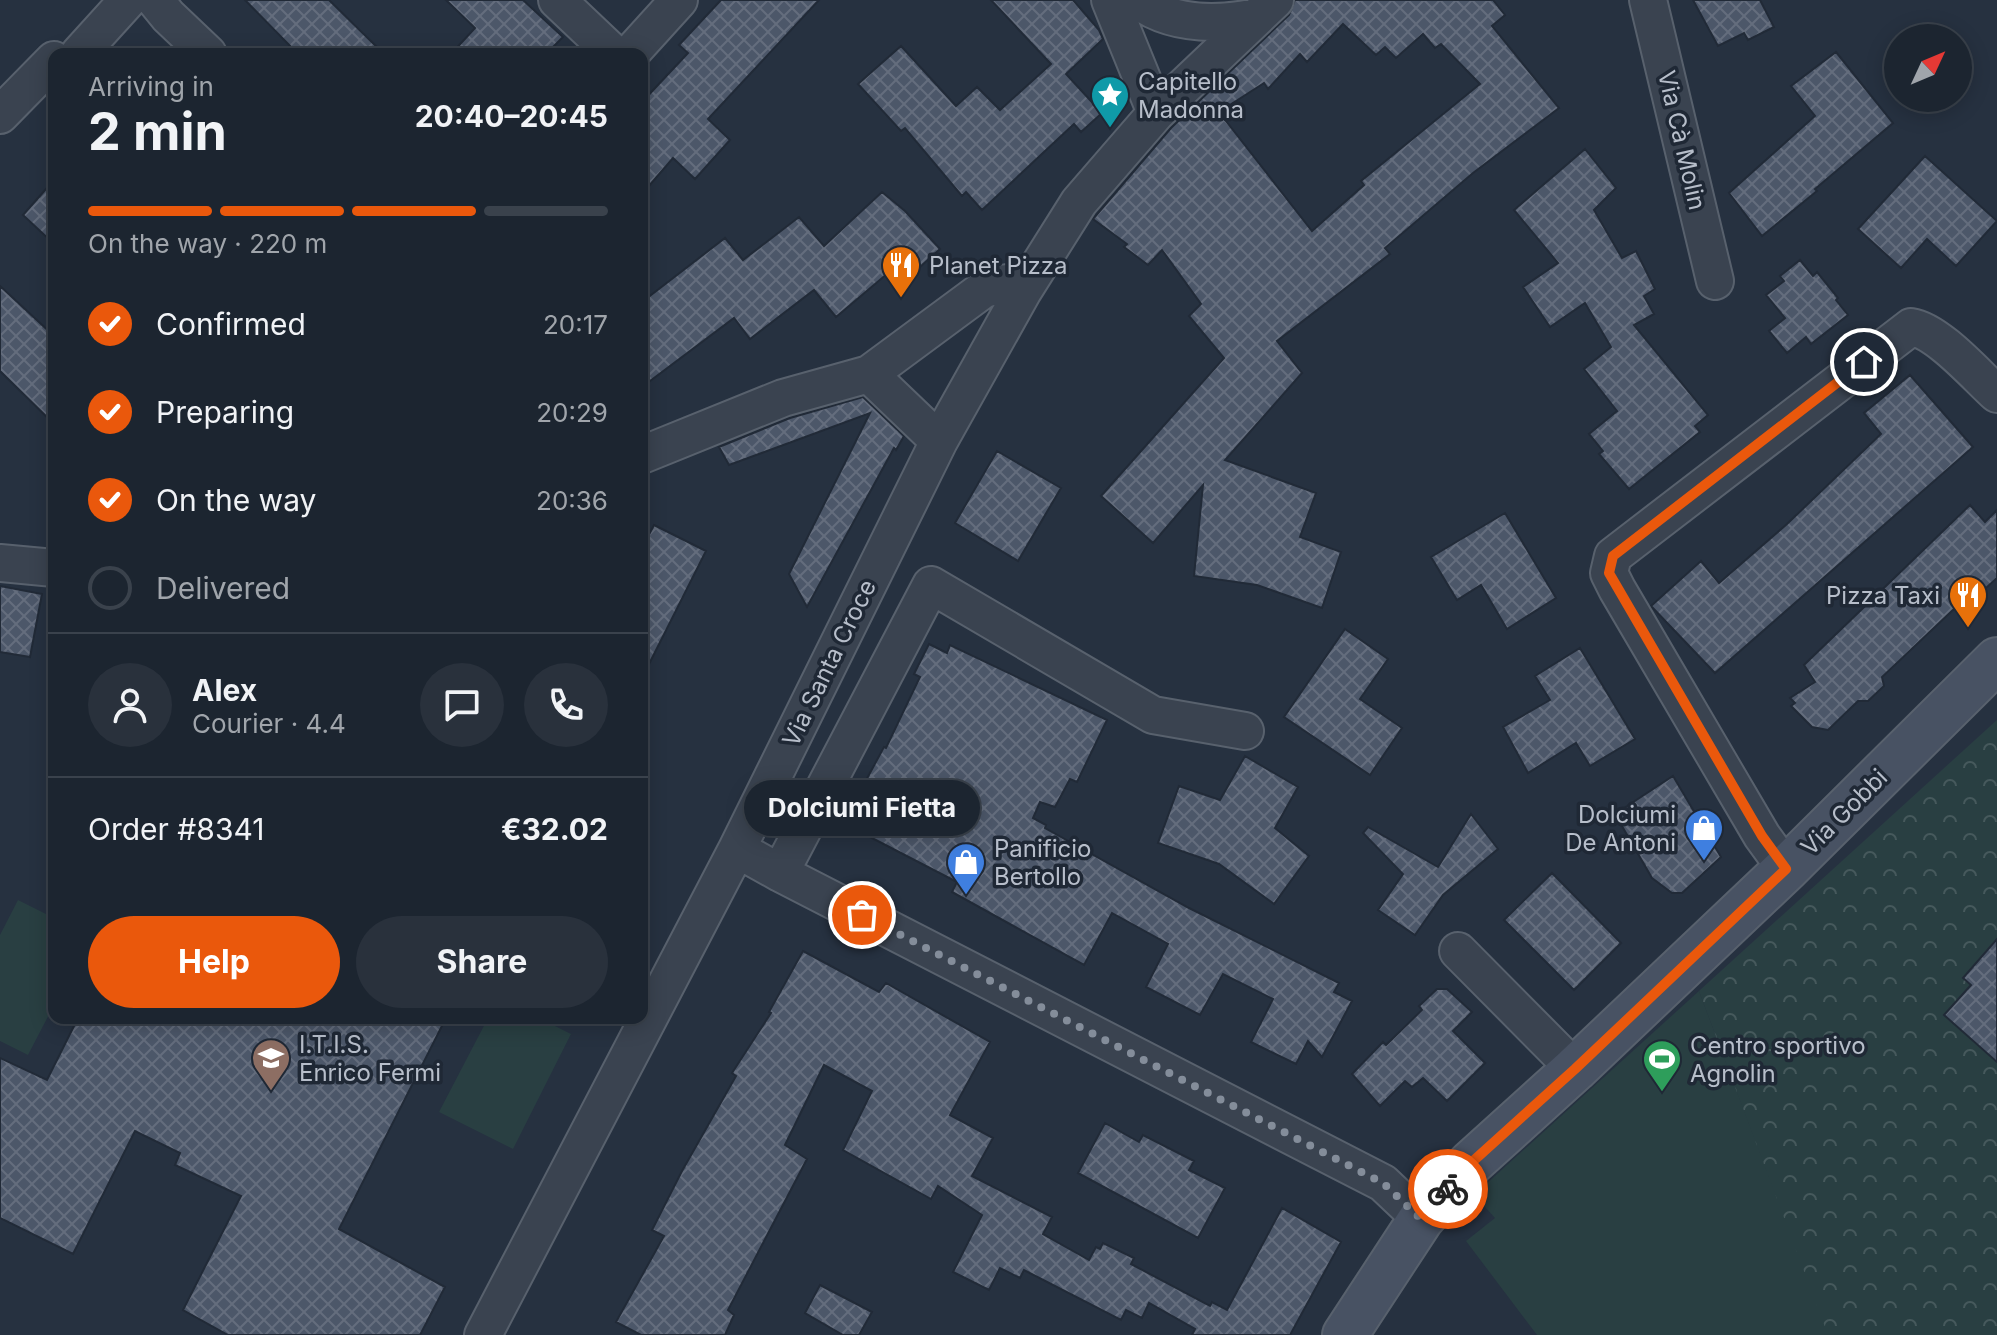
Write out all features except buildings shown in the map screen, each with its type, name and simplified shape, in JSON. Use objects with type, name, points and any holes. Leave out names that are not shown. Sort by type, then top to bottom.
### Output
[{"type":"street","points":[[66,48],[95,0]]},
{"type":"street","points":[[84,48],[128,0]]},
{"type":"street","points":[[155,0],[202,48]]},
{"type":"street","points":[[557,0],[608,48]]},
{"type":"street","points":[[635,48],[679,0]]},
{"type":"street","points":[[1110,0],[1156,113]]},
{"type":"street","points":[[1137,0],[1186,20],[1225,23],[1266,9]]},
{"type":"street","name":"Via Cà Molin","points":[[1648,0],[1715,281]]},
{"type":"street","name":"Via Santa Croce","points":[[648,1019],[737,849],[939,441],[1023,291],[1079,202],[1156,113],[1266,9]]},
{"type":"street","points":[[0,115],[48,66]]},
{"type":"street","points":[[0,132],[48,84]]},
{"type":"street","points":[[648,453],[783,398],[869,374],[984,289],[1007,283],[1023,291]]},
{"type":"street","points":[[1786,869],[1762,836],[1617,589],[1609,573],[1613,556],[1911,327],[1922,329],[1936,339],[1997,394]]},
{"type":"street","points":[[869,374],[939,441]]},
{"type":"street","points":[[0,563],[48,567]]},
{"type":"street","points":[[780,873],[931,585],[1153,715],[1245,731]]},
{"type":"street","name":"Via Gobbi","points":[[1345,1335],[1421,1219],[1471,1163],[1786,869],[1997,660]]},
{"type":"street","points":[[737,849],[1383,1183],[1421,1219]]},
{"type":"street","points":[[1458,951],[1575,1069]]},
{"type":"street","name":"Via Santa Croce","points":[[483,1335],[646,1024]]},
{"type":"green space","points":[[1997,720],[1997,1335],[1828,1335],[1699,991]]},
{"type":"green space","points":[[18,900],[48,915],[48,1017],[28,1055],[0,1041],[0,935]]},
{"type":"green space","name":"Centro sportivo Agnolin","points":[[1699,991],[1829,1335],[1537,1335],[1466,1241],[1495,1218],[1474,1195]]},
{"type":"green space","points":[[485,1024],[551,1024],[571,1034],[513,1149],[439,1112]]},
{"type":"way so far","points":[[862,915],[1383,1183],[1421,1219],[1448,1189]]},
{"type":"place","name":"Capitello Madonna","points":[[1110,129]]},
{"type":"place","name":"Planet Pizza","points":[[901,299]]},
{"type":"place","name":"Pizza Taxi","points":[[1968,629]]},
{"type":"place","name":"Dolciumi De Antoni","points":[[1704,862]]},
{"type":"place","name":"Panificio Bertollo","points":[[966,896]]},
{"type":"place","name":"Dolciumi Fietta","points":[[862,915]]},
{"type":"place","name":"I.T.I.S. Enrico Fermi","points":[[271,1092]]},
{"type":"place","name":"Centro sportivo Agnolin","points":[[1662,1093]]},
{"type":"route","points":[[1448,1189],[1471,1163],[1786,869],[1762,836],[1609,573],[1613,556],[1864,362]]}]
